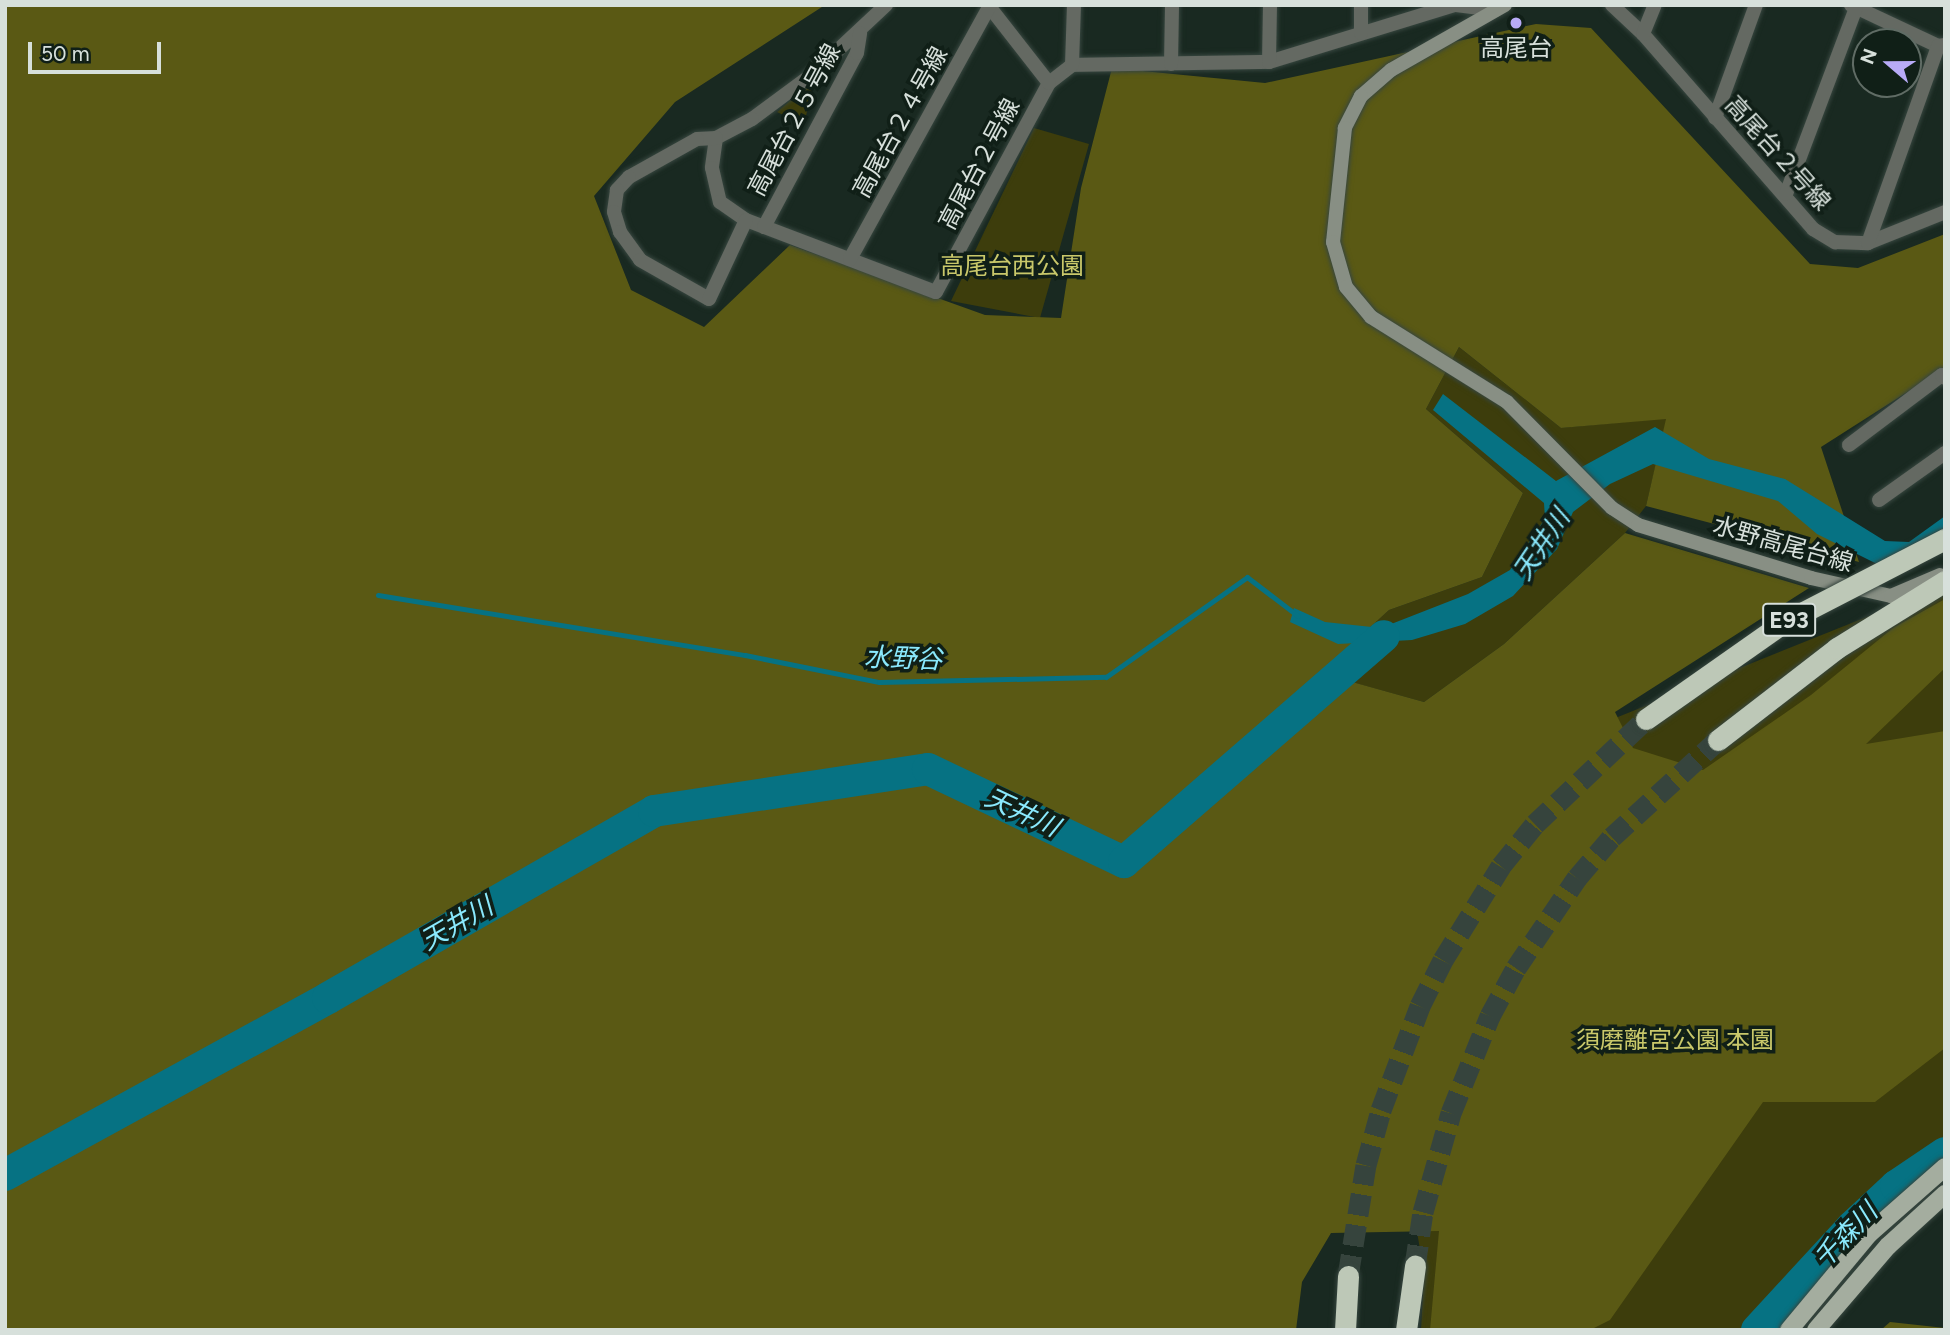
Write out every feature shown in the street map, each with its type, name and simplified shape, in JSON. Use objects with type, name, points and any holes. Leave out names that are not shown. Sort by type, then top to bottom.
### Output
[{"type":"highway","name":"E93","points":[[1646,719],[1784,622],[1945,540]]},
{"type":"highway","name":"E93","points":[[1718,740],[1837,648],[1945,581]]},
{"type":"highway","points":[[1406,1330],[1415,1266]]},
{"type":"highway","points":[[1345,1330],[1348,1276]]},
{"type":"main road","points":[[1789,1330],[1869,1234],[1945,1167]]},
{"type":"main road","points":[[1816,1330],[1888,1246],[1945,1194]]},
{"type":"street","points":[[746,220],[709,299],[640,260],[620,232],[614,212],[617,190],[629,177],[697,139],[716,138],[752,118],[860,33],[886,5]]},
{"type":"street","points":[[1074,5],[1072,65],[1269,62],[1455,5],[1500,8]]},
{"type":"street","points":[[1171,64],[1172,5]]},
{"type":"street","points":[[1269,62],[1270,5]]},
{"type":"street","points":[[1361,5],[1361,33]]},
{"type":"street","name":"高尾台２号線","points":[[1612,5],[1643,34],[1715,118],[1786,194],[1813,229],[1835,242],[1868,243],[1945,212]]},
{"type":"street","points":[[1643,34],[1655,5]]},
{"type":"street","points":[[1715,118],[1756,5]]},
{"type":"street","points":[[988,6],[1049,83]]},
{"type":"street","name":"高尾台２４号線","points":[[850,259],[988,6]]},
{"type":"street","points":[[1786,194],[1853,7],[1941,45],[1868,243]]},
{"type":"street","name":"水野高尾台線","points":[[1500,8],[1391,70],[1361,96],[1345,128],[1333,242],[1346,288],[1371,317],[1507,402],[1612,508],[1638,525],[1811,578],[1891,596],[1945,573]]},
{"type":"street","name":"高尾台２５号線","points":[[764,226],[857,53],[860,33]]},
{"type":"street","name":"高尾台２号線","points":[[716,138],[712,168],[720,202],[746,220],[936,292],[1049,83],[1072,65]]},
{"type":"street","points":[[1849,445],[1942,375],[1945,378]]},
{"type":"street","points":[[1879,500],[1945,453]]},
{"type":"green space","points":[[5,5],[825,5],[675,102],[594,196],[631,290],[704,327],[790,245],[985,315],[1061,318],[1081,188],[1112,68],[1265,83],[1536,24],[1591,28],[1810,264],[1858,268],[1945,234],[1945,368],[1821,447],[1859,562],[1646,506],[1666,419],[1561,428],[1459,347],[1426,409],[1523,493],[1482,577],[1389,610],[1320,673],[1424,702],[1504,644],[1625,533],[1809,588],[1615,712],[1633,748],[1703,770],[1811,695],[1893,628],[1945,599],[1945,668],[1866,744],[1945,731],[1945,1048],[1875,1102],[1763,1102],[1610,1320],[1590,1330],[1430,1330],[1439,1231],[1331,1233],[1302,1282],[1296,1330],[5,1330]]},
{"type":"green space","points":[[814,80],[804,125],[777,112]]},
{"type":"green space","name":"高尾台西公園","points":[[1034,128],[1089,144],[1040,318],[951,301]]},
{"type":"green space","points":[[1459,347],[1561,428],[1667,418],[1646,506],[1625,533],[1504,644],[1424,702],[1319,673],[1389,610],[1482,577],[1523,493],[1426,409]]},
{"type":"green space","name":"須磨離宮公園 本園","points":[[1945,577],[1945,1157],[1884,1198],[1759,1330],[1421,1330],[1424,1274],[1377,989],[1598,725],[1884,610]]},
{"type":"green space","points":[[1890,1322],[1945,1328],[1945,1330],[1881,1330]]},
{"type":"water","points":[[1443,394],[1556,481],[1655,427],[1709,459],[1785,479],[1885,541],[1909,542],[1945,516],[1945,541],[1877,564],[1817,534],[1778,501],[1653,464],[1610,484],[1573,512],[1557,549],[1513,596],[1465,624],[1412,640],[1338,644],[1290,622],[1294,608],[1325,622],[1381,628],[1468,594],[1510,570],[1545,519],[1544,503],[1433,410]]},
{"type":"waterway","name":"水野谷","points":[[378,595],[745,655],[879,682],[1106,677],[1247,577],[1298,616]]},
{"type":"waterway","name":"天井川","points":[[5,1175],[328,998],[654,811],[928,769],[1124,862],[1384,636]]},
{"type":"waterway","name":"千森川","points":[[1757,1330],[1852,1227],[1896,1186],[1945,1153]]},
{"type":"tunnel","points":[[1348,1276],[1366,1165],[1381,1110],[1420,1006],[1443,960],[1501,866],[1535,824],[1646,719]]},
{"type":"tunnel","points":[[1415,1266],[1423,1212],[1451,1113],[1490,1016],[1516,968],[1577,878],[1612,837],[1718,740]]},
{"type":"place","name":"高尾台","points":[[1516,23]]}]
